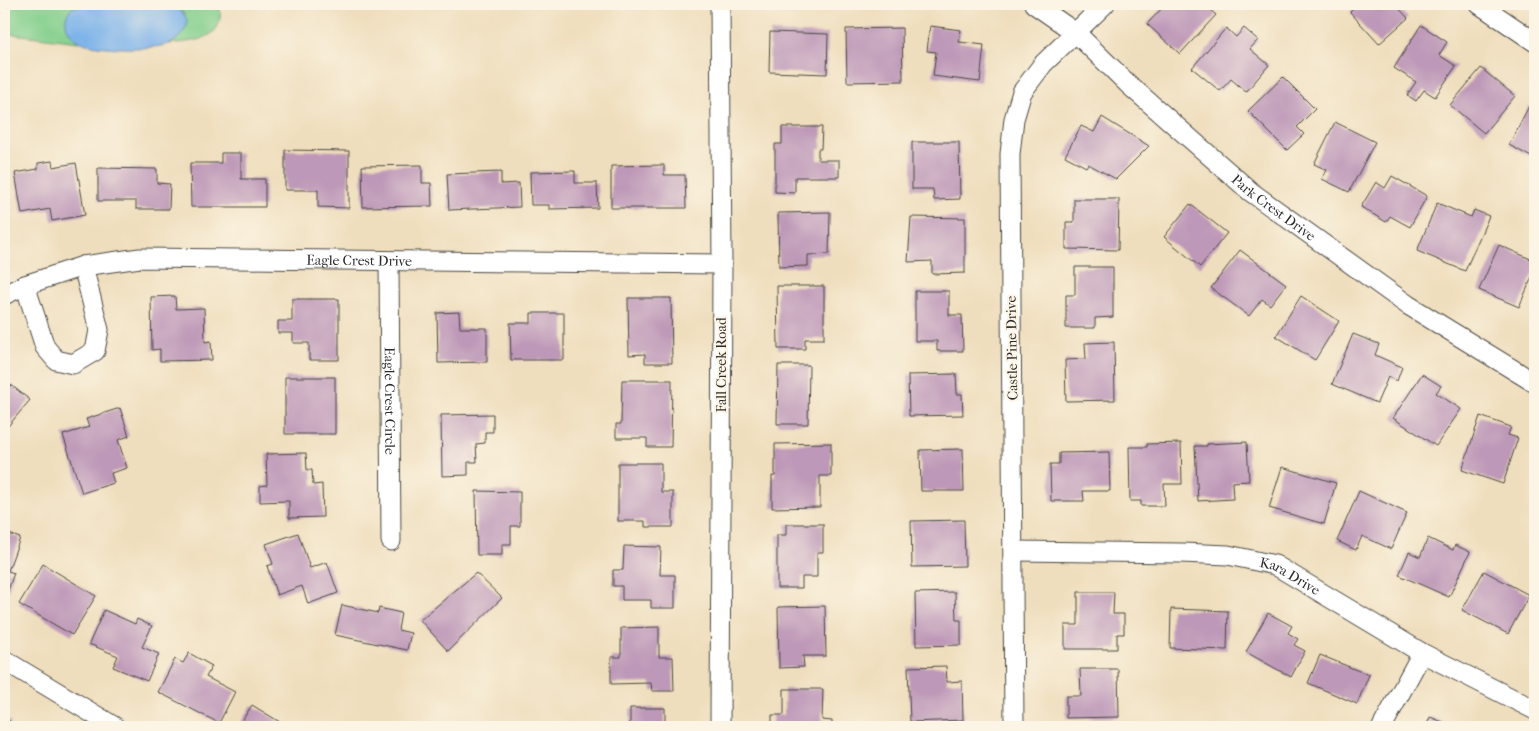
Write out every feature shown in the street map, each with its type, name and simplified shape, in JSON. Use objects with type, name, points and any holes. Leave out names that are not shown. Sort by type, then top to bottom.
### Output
[{"type":"street","name":"Fall Creek Road","points":[[720,4],[722,264],[720,727]]},
{"type":"street","name":"Park Crest Drive","points":[[1034,4],[1076,33],[1128,84],[1251,192],[1408,305],[1535,383]]},
{"type":"street","name":"Castle Pine Drive","points":[[1014,727],[1010,154],[1014,119],[1022,92],[1043,64],[1105,4]]},
{"type":"street","points":[[1478,4],[1535,42]]},
{"type":"street","name":"Eagle Crest Drive","points":[[4,295],[25,285],[83,266],[140,258],[722,264]]},
{"type":"street","name":"Eagle Crest Circle","points":[[389,261],[391,541]]},
{"type":"street","points":[[25,285],[45,347],[56,360],[73,364],[95,351],[99,330],[83,266]]},
{"type":"street","name":"Kara Drive","points":[[1014,551],[1228,555],[1275,565],[1422,653],[1535,710]]},
{"type":"street","points":[[1382,727],[1422,653]]},
{"type":"street","points":[[4,660],[115,727]]},
{"type":"green space","points":[[4,4],[88,4],[78,5],[71,35],[79,42],[4,33]]},
{"type":"green space","points":[[118,4],[219,4],[220,16],[214,32],[207,36],[199,40],[169,44],[179,37],[183,13],[174,6]]},
{"type":"water","points":[[88,4],[174,6],[183,14],[187,23],[181,35],[169,44],[137,48],[96,46],[77,40],[68,31],[66,22],[67,14],[72,8]]},
{"type":"building","points":[[1166,4],[1204,4],[1216,15],[1180,54],[1147,24]]},
{"type":"building","points":[[1358,4],[1395,4],[1408,18],[1379,44],[1350,12]]},
{"type":"building","points":[[1421,25],[1447,42],[1439,55],[1456,66],[1435,97],[1424,90],[1416,101],[1407,95],[1416,82],[1394,68]]},
{"type":"building","points":[[930,26],[961,30],[959,42],[984,45],[980,82],[933,76],[936,52],[927,51]]},
{"type":"building","points":[[902,28],[903,81],[847,82],[846,29]]},
{"type":"building","points":[[1226,28],[1236,37],[1244,28],[1258,40],[1250,49],[1269,65],[1246,92],[1231,79],[1220,91],[1192,68]]},
{"type":"building","points":[[770,32],[828,34],[827,74],[769,72]]},
{"type":"building","points":[[1481,68],[1515,96],[1484,133],[1450,105]]},
{"type":"building","points":[[1283,77],[1315,109],[1297,127],[1304,134],[1287,150],[1248,111]]},
{"type":"building","points":[[1529,106],[1535,109],[1535,159],[1509,145]]},
{"type":"building","points":[[1102,117],[1149,146],[1116,179],[1088,164],[1086,167],[1065,156],[1081,126],[1094,132]]},
{"type":"building","points":[[1335,122],[1375,142],[1349,192],[1322,179],[1327,170],[1314,164]]},
{"type":"building","points":[[782,127],[822,127],[821,149],[818,149],[818,160],[839,160],[839,177],[795,177],[795,193],[775,192],[775,144],[782,144]]},
{"type":"building","points":[[912,142],[959,142],[960,199],[934,200],[933,189],[912,189]]},
{"type":"building","points":[[285,150],[349,151],[349,208],[318,207],[318,190],[285,190]]},
{"type":"building","points":[[221,153],[241,153],[241,179],[265,179],[265,207],[191,207],[190,163],[221,163]]},
{"type":"building","points":[[52,161],[53,167],[76,163],[85,215],[52,221],[50,209],[22,214],[15,173],[38,169],[38,163]]},
{"type":"building","points":[[422,165],[422,183],[431,183],[432,206],[363,207],[362,166]]},
{"type":"building","points":[[664,165],[664,175],[685,175],[686,208],[611,208],[611,166]]},
{"type":"building","points":[[98,168],[157,169],[157,183],[170,184],[169,209],[136,209],[136,201],[98,201]]},
{"type":"building","points":[[575,171],[575,183],[597,183],[598,208],[549,209],[549,205],[531,205],[530,172]]},
{"type":"building","points":[[501,172],[501,184],[519,183],[520,207],[449,210],[447,174]]},
{"type":"building","points":[[1392,176],[1427,196],[1410,227],[1390,216],[1386,222],[1361,207],[1376,182],[1385,188]]},
{"type":"building","points":[[1074,199],[1119,199],[1118,250],[1066,249],[1066,222],[1074,222]]},
{"type":"building","points":[[1437,203],[1471,217],[1474,210],[1489,216],[1465,271],[1417,251]]},
{"type":"building","points":[[1190,204],[1227,233],[1200,267],[1164,237]]},
{"type":"building","points":[[830,212],[829,254],[808,255],[808,266],[779,267],[778,213]]},
{"type":"building","points":[[911,217],[965,218],[965,273],[932,274],[932,261],[908,262]]},
{"type":"building","points":[[1499,245],[1535,261],[1535,270],[1519,307],[1479,290]]},
{"type":"building","points":[[1240,250],[1286,284],[1270,305],[1262,299],[1249,316],[1211,288]]},
{"type":"building","points":[[1075,267],[1113,267],[1113,317],[1095,318],[1095,328],[1066,328],[1066,295],[1075,295]]},
{"type":"building","points":[[777,286],[824,286],[824,339],[805,339],[805,349],[778,349]]},
{"type":"building","points":[[915,291],[949,291],[949,315],[962,315],[963,351],[937,351],[937,341],[915,341]]},
{"type":"building","points":[[175,296],[176,309],[204,308],[205,342],[211,341],[212,360],[160,361],[160,349],[152,350],[151,297]]},
{"type":"building","points":[[1301,296],[1339,321],[1315,360],[1276,336]]},
{"type":"building","points":[[628,298],[671,298],[672,363],[645,363],[645,354],[629,355]]},
{"type":"building","points":[[292,299],[339,299],[339,360],[309,360],[309,343],[293,343],[293,333],[278,333],[278,321],[292,321]]},
{"type":"building","points":[[459,312],[460,328],[487,328],[487,362],[438,363],[437,313]]},
{"type":"building","points":[[531,313],[564,313],[564,360],[511,360],[510,323],[531,323]]},
{"type":"building","points":[[1353,334],[1379,344],[1375,355],[1402,367],[1397,381],[1388,377],[1377,403],[1332,384]]},
{"type":"building","points":[[1114,342],[1115,400],[1066,401],[1065,360],[1086,359],[1085,343]]},
{"type":"building","points":[[778,365],[809,365],[808,424],[777,424]]},
{"type":"building","points":[[956,374],[957,394],[962,394],[963,415],[909,416],[908,375]]},
{"type":"building","points":[[1422,374],[1441,386],[1436,393],[1461,409],[1436,446],[1393,418]]},
{"type":"building","points":[[285,377],[335,377],[335,434],[285,434]]},
{"type":"building","points":[[622,380],[672,380],[671,447],[647,447],[647,438],[616,438],[616,424],[621,424]]},
{"type":"building","points":[[11,385],[30,400],[4,431],[4,393]]},
{"type":"building","points":[[120,408],[129,436],[118,440],[127,468],[111,473],[114,483],[82,493],[63,435],[89,427],[86,419]]},
{"type":"building","points":[[493,414],[493,432],[485,432],[485,443],[476,444],[477,462],[468,462],[468,475],[442,476],[441,415]]},
{"type":"building","points":[[1480,416],[1511,427],[1508,435],[1518,438],[1503,484],[1462,470]]},
{"type":"building","points":[[1247,442],[1249,481],[1232,482],[1233,499],[1198,501],[1195,446]]},
{"type":"building","points":[[831,443],[831,476],[820,476],[820,507],[772,508],[775,444]]},
{"type":"building","points":[[1181,443],[1182,484],[1164,484],[1165,506],[1141,506],[1141,501],[1130,501],[1129,447],[1147,447],[1147,444]]},
{"type":"building","points":[[963,449],[964,491],[921,491],[920,450]]},
{"type":"building","points":[[1109,452],[1110,491],[1083,491],[1084,501],[1051,501],[1050,464],[1059,464],[1059,453]]},
{"type":"building","points":[[306,453],[307,470],[312,470],[313,485],[322,484],[323,517],[289,518],[289,501],[260,502],[260,486],[267,485],[266,454]]},
{"type":"building","points":[[618,463],[661,463],[661,492],[673,492],[673,527],[645,527],[645,521],[618,521]]},
{"type":"building","points":[[1282,467],[1336,483],[1324,524],[1269,508]]},
{"type":"building","points":[[476,491],[520,492],[520,526],[511,526],[511,544],[502,544],[502,555],[477,555]]},
{"type":"building","points":[[1359,491],[1407,513],[1391,549],[1362,536],[1356,550],[1337,541]]},
{"type":"building","points":[[964,520],[965,566],[912,567],[911,521]]},
{"type":"building","points":[[786,524],[823,524],[823,552],[817,552],[817,577],[802,577],[802,588],[777,588],[777,535],[786,535]]},
{"type":"building","points":[[4,532],[20,538],[8,571],[14,573],[7,593],[4,592]]},
{"type":"building","points":[[298,533],[310,568],[327,562],[338,593],[308,604],[302,586],[277,595],[267,566],[273,564],[266,544]]},
{"type":"building","points":[[1428,538],[1453,550],[1455,545],[1470,552],[1449,597],[1399,575],[1409,552],[1420,557]]},
{"type":"building","points":[[624,546],[661,547],[660,575],[675,575],[675,608],[651,608],[651,600],[622,600],[622,586],[613,586],[613,570],[623,570]]},
{"type":"building","points":[[43,564],[96,596],[72,635],[19,604]]},
{"type":"building","points":[[1484,571],[1529,595],[1508,634],[1462,610]]},
{"type":"building","points":[[476,573],[502,598],[448,651],[420,620]]},
{"type":"building","points":[[955,592],[956,620],[961,620],[961,645],[916,646],[915,593]]},
{"type":"building","points":[[1078,592],[1114,592],[1113,614],[1124,614],[1124,634],[1117,634],[1117,649],[1065,649],[1065,625],[1078,625]]},
{"type":"building","points":[[342,605],[378,613],[379,608],[401,613],[398,630],[411,633],[407,650],[335,635]]},
{"type":"building","points":[[825,606],[826,656],[803,656],[804,667],[779,668],[778,607]]},
{"type":"building","points":[[1171,609],[1228,611],[1227,650],[1170,648]]},
{"type":"building","points":[[104,610],[135,624],[137,619],[152,626],[142,647],[159,654],[147,681],[113,667],[118,656],[89,644]]},
{"type":"building","points":[[1268,613],[1292,626],[1288,633],[1298,639],[1294,645],[1305,651],[1291,677],[1246,652]]},
{"type":"building","points":[[659,627],[659,657],[673,657],[674,691],[652,691],[651,683],[611,684],[611,657],[621,657],[621,628]]},
{"type":"building","points":[[189,653],[212,666],[206,677],[235,692],[219,723],[158,692],[175,659],[183,663]]},
{"type":"building","points":[[1320,655],[1369,675],[1357,704],[1308,683]]},
{"type":"building","points":[[946,666],[947,682],[962,681],[963,720],[910,722],[908,667]]},
{"type":"building","points":[[1080,669],[1118,669],[1119,717],[1066,718],[1066,696],[1081,696]]},
{"type":"building","points":[[784,689],[823,689],[822,720],[832,721],[832,727],[772,727],[772,715],[784,715]]},
{"type":"building","points":[[252,705],[288,727],[238,727]]},
{"type":"building","points":[[630,708],[665,708],[665,727],[630,727]]},
{"type":"building","points":[[1430,717],[1456,727],[1426,727]]},
{"type":"building","points":[[4,718],[11,722],[8,727],[4,727]]}]
